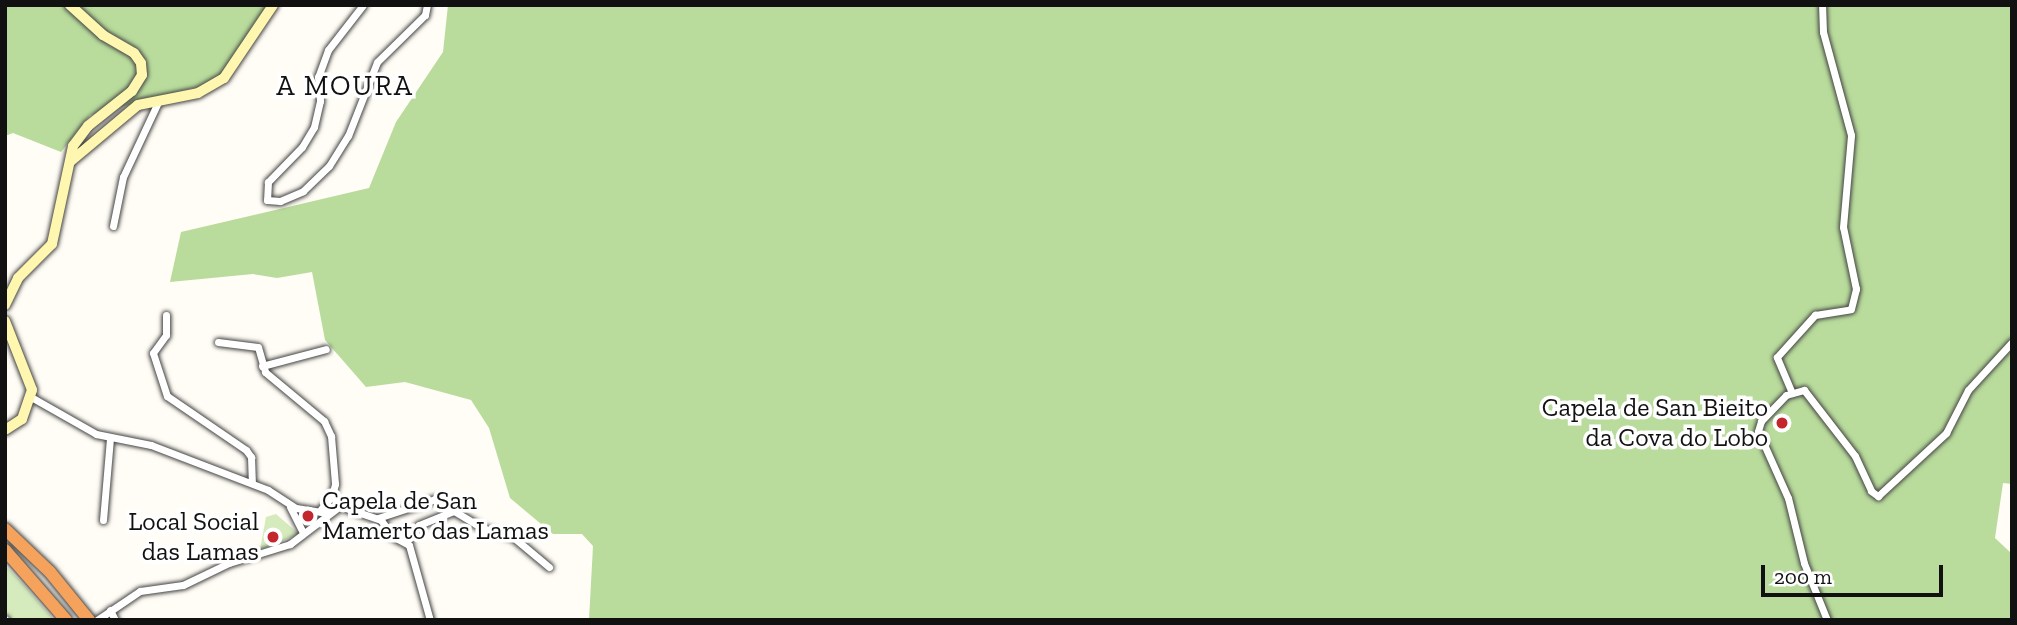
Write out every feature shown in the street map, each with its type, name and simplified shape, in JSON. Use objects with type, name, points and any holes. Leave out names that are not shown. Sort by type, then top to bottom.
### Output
[{"type":"highway","points":[[5,529],[50,572],[89,620]]},
{"type":"highway","points":[[5,550],[66,620]]},
{"type":"street","points":[[5,305],[18,278],[52,244],[66,167],[73,146],[88,126],[132,91],[142,68],[134,52],[103,35],[70,5]]},
{"type":"street","points":[[66,167],[117,118],[138,105],[198,93],[224,78],[274,5]]},
{"type":"street","points":[[363,5],[328,50],[318,77],[320,101],[314,127],[268,182],[267,200],[280,201],[303,191],[329,166],[348,136],[377,62],[425,15],[428,5]]},
{"type":"street","points":[[1792,393],[1777,357],[1815,315],[1851,309],[1856,289],[1843,227],[1851,135],[1823,32],[1822,5]]},
{"type":"street","points":[[113,226],[122,177],[160,99]]},
{"type":"street","points":[[166,315],[166,335],[153,353],[167,396],[246,450],[251,457],[252,483]]},
{"type":"street","points":[[5,324],[27,371],[31,397],[22,419],[5,430]]},
{"type":"street","points":[[97,620],[140,591],[183,585],[229,563],[290,544],[323,511],[332,496],[335,475],[331,436],[324,421],[262,366],[254,344],[218,342]]},
{"type":"street","points":[[1827,620],[1804,563],[1788,498],[1758,431],[1770,409],[1792,393],[1808,393],[1878,496],[1947,433],[1968,390],[2012,342]]},
{"type":"street","points":[[262,366],[326,349]]},
{"type":"street","points":[[31,397],[110,438],[151,445],[186,462],[252,483],[286,504],[323,511],[340,506]]},
{"type":"street","points":[[103,520],[110,438]]},
{"type":"street","points":[[332,496],[340,506],[377,519],[392,536],[406,542],[430,620]]},
{"type":"street","points":[[377,519],[435,499],[450,502],[454,511],[482,528],[513,537],[549,567]]},
{"type":"street","points":[[286,504],[302,531]]},
{"type":"street","points":[[406,542],[419,525],[454,511]]},
{"type":"street","points":[[108,612],[115,620]]},
{"type":"green space","points":[[5,5],[270,5],[230,68],[209,84],[90,115],[61,152],[13,133],[5,136]]},
{"type":"green space","points":[[448,5],[2012,5],[2012,484],[2003,483],[1995,538],[2012,554],[2012,620],[589,620],[593,546],[582,534],[553,534],[510,498],[489,428],[471,400],[405,382],[366,387],[325,340],[312,272],[277,278],[253,274],[170,282],[181,232],[369,188],[396,122],[443,52]]},
{"type":"green space","points":[[276,514],[299,534],[260,550],[266,517]]},
{"type":"green space","points":[[5,565],[54,620],[12,620],[5,612]]},
{"type":"place","name":"Capela de San Bieito da Cova do Lobo","points":[[1782,423]]},
{"type":"place","name":"Capela de San Mamerto das Lamas","points":[[308,516]]},
{"type":"place","name":"Local Social das Lamas","points":[[273,537]]},
{"type":"district","name":"A MOURA","points":[[345,86]]}]
